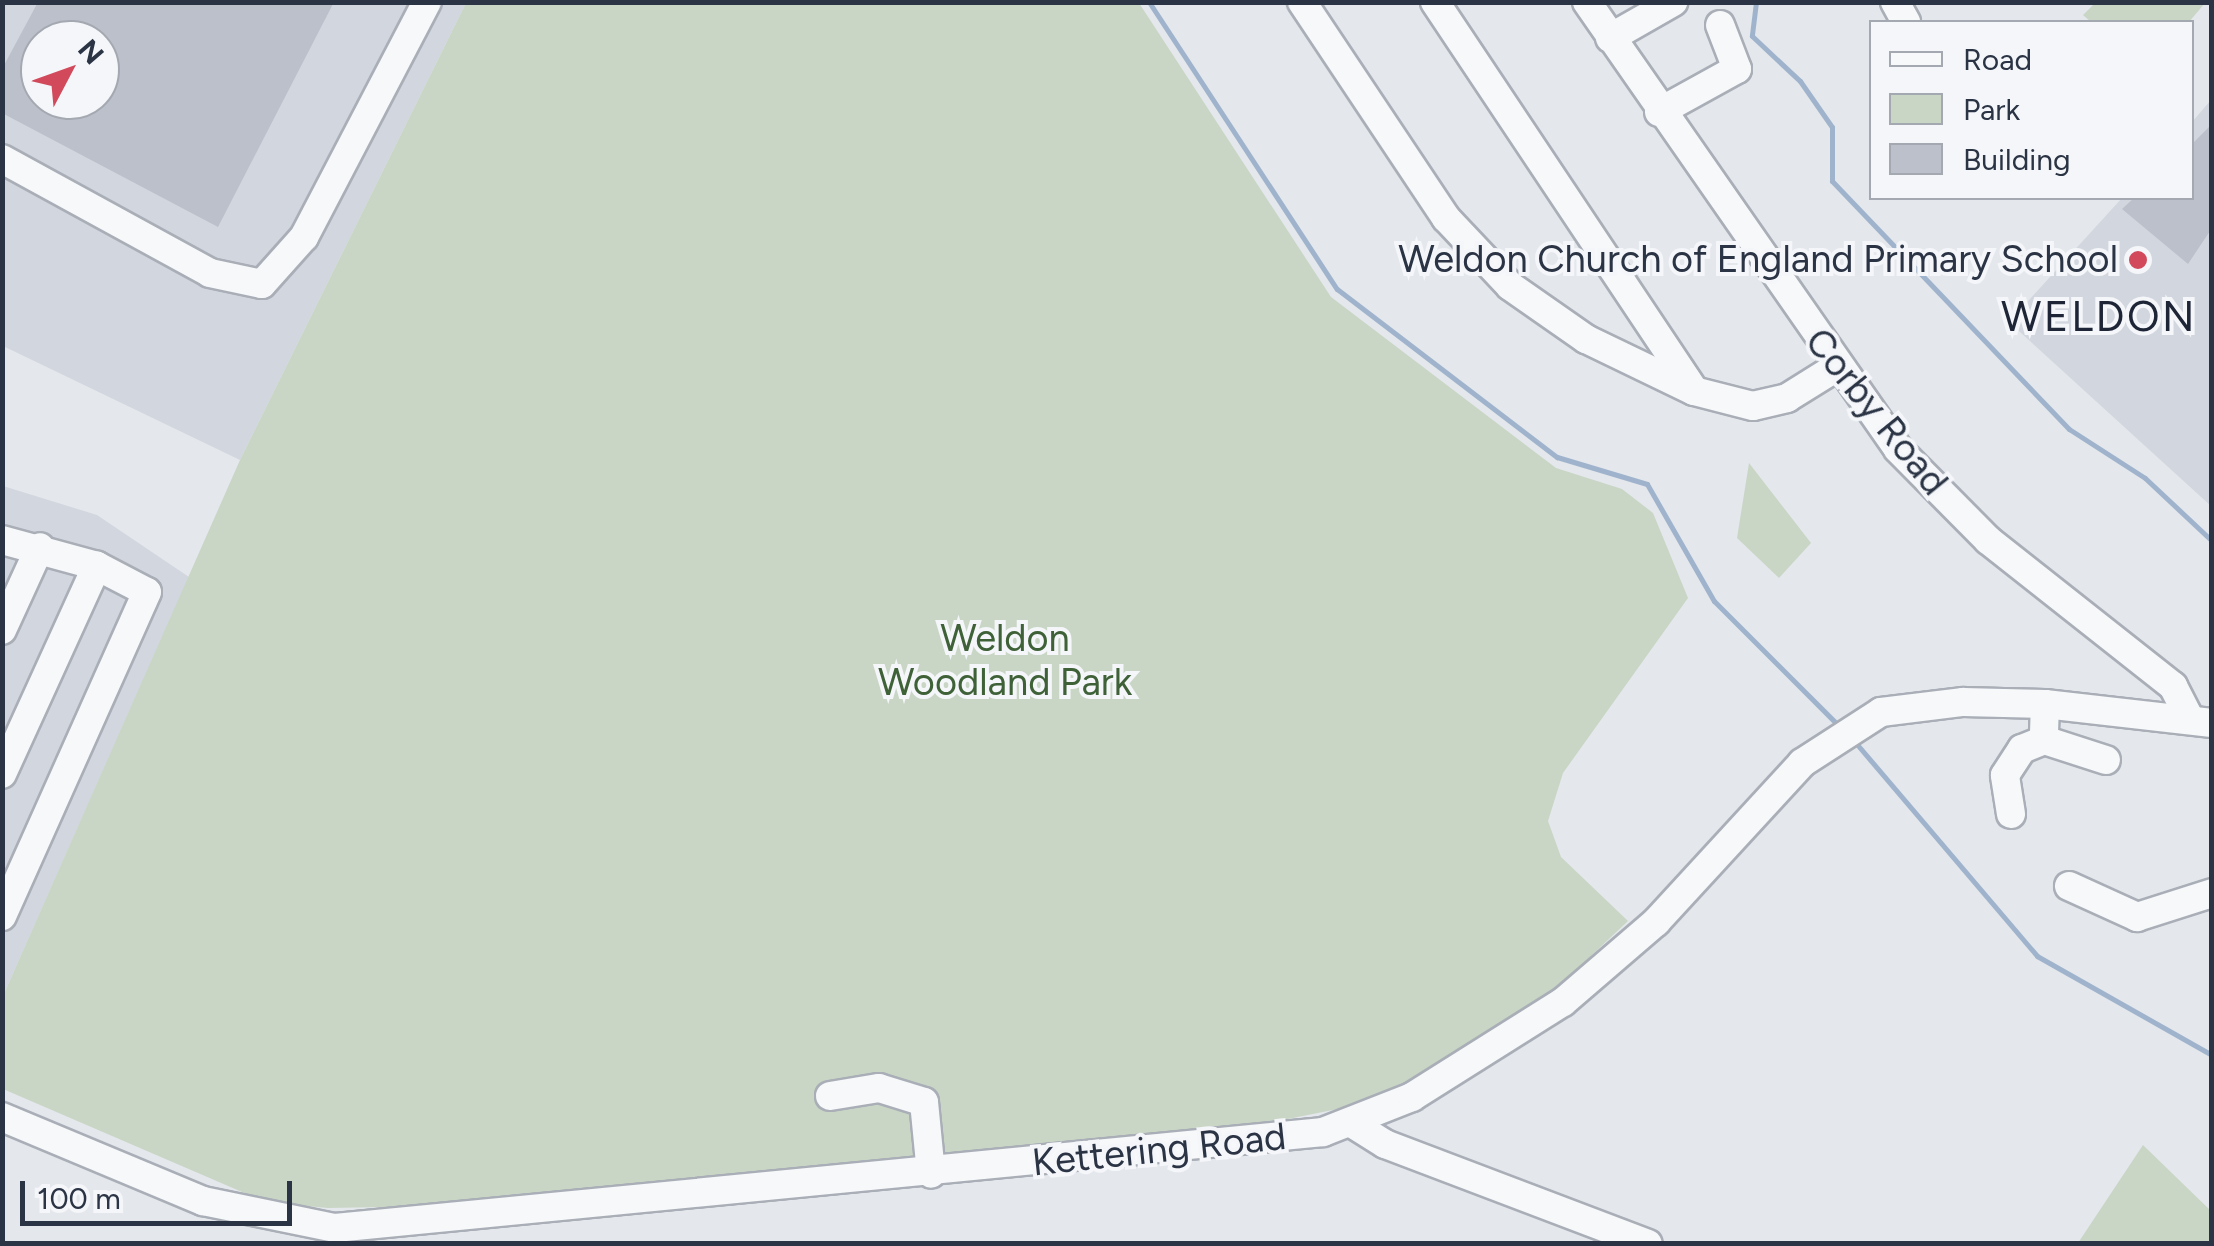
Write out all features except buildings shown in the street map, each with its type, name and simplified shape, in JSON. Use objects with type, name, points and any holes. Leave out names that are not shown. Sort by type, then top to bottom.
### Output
[{"type":"street","points":[[2,160],[210,273],[262,284],[304,238],[428,2]]},
{"type":"street","points":[[1302,2],[1446,218],[1510,286],[1586,339],[1694,390],[1752,406],[1788,398],[1836,368]]},
{"type":"street","points":[[1435,2],[1694,390]]},
{"type":"street","name":"Corby Road","points":[[1587,2],[1836,368],[1950,504],[2134,659],[2172,686],[2200,720]]},
{"type":"street","points":[[1610,38],[1673,2]]},
{"type":"street","points":[[1659,112],[1737,69],[1720,26]]},
{"type":"street","points":[[2,540],[40,547],[97,566],[147,592],[2,916]]},
{"type":"street","points":[[2,630],[40,547]]},
{"type":"street","points":[[2,774],[97,566]]},
{"type":"street","points":[[2112,708],[2134,659]]},
{"type":"street","name":"Kettering Road","points":[[2,1117],[203,1201],[335,1228],[931,1174],[1353,1124],[1563,1002],[1656,922],[1802,763],[1881,712],[1964,702],[2044,704],[2200,720]]},
{"type":"street","points":[[2044,704],[2044,740]]},
{"type":"street","points":[[2011,814],[2005,775],[2022,750],[2044,740],[2106,760]]},
{"type":"street","points":[[2070,886],[2137,917],[2212,893]]},
{"type":"street","points":[[830,1096],[879,1088],[924,1102],[931,1174]]},
{"type":"street","points":[[1353,1124],[1385,1144],[1648,1244]]},
{"type":"shaded area","points":[[2,3],[466,3],[240,460],[3,346]]},
{"type":"shaded area","name":"Weldon Church of England Primary School","points":[[2211,100],[2211,506],[2009,322],[2120,200],[2194,200],[2194,120]]},
{"type":"shaded area","points":[[3,486],[97,515],[189,577],[3,996]]},
{"type":"green space","points":[[2095,2],[2205,3],[2191,20],[2089,20],[2083,15]]},
{"type":"green space","name":"Weldon Woodland Park","points":[[466,3],[1139,3],[1331,297],[1556,468],[1622,489],[1653,513],[1688,598],[1563,773],[1548,821],[1561,857],[1628,921],[1559,986],[1378,1101],[1222,1132],[439,1206],[328,1208],[265,1202],[3,1089],[3,996],[240,460]]},
{"type":"green space","points":[[1749,463],[1811,543],[1779,578],[1737,538]]},
{"type":"green space","points":[[2143,1145],[2211,1211],[2211,1243],[2078,1243]]},
{"type":"waterway","points":[[1149,2],[1337,289],[1557,457],[1647,484],[1714,601],[1840,727]]},
{"type":"waterway","points":[[1756,2],[1752,36],[1800,81],[1832,127],[1832,181],[2069,429],[2145,478],[2212,541]]},
{"type":"waterway","points":[[1855,742],[2037,956],[2212,1055]]},
{"type":"place","name":"Weldon Church of England Primary School","points":[[2138,260]]},
{"type":"district","name":"WELDON","points":[[2099,317]]}]
